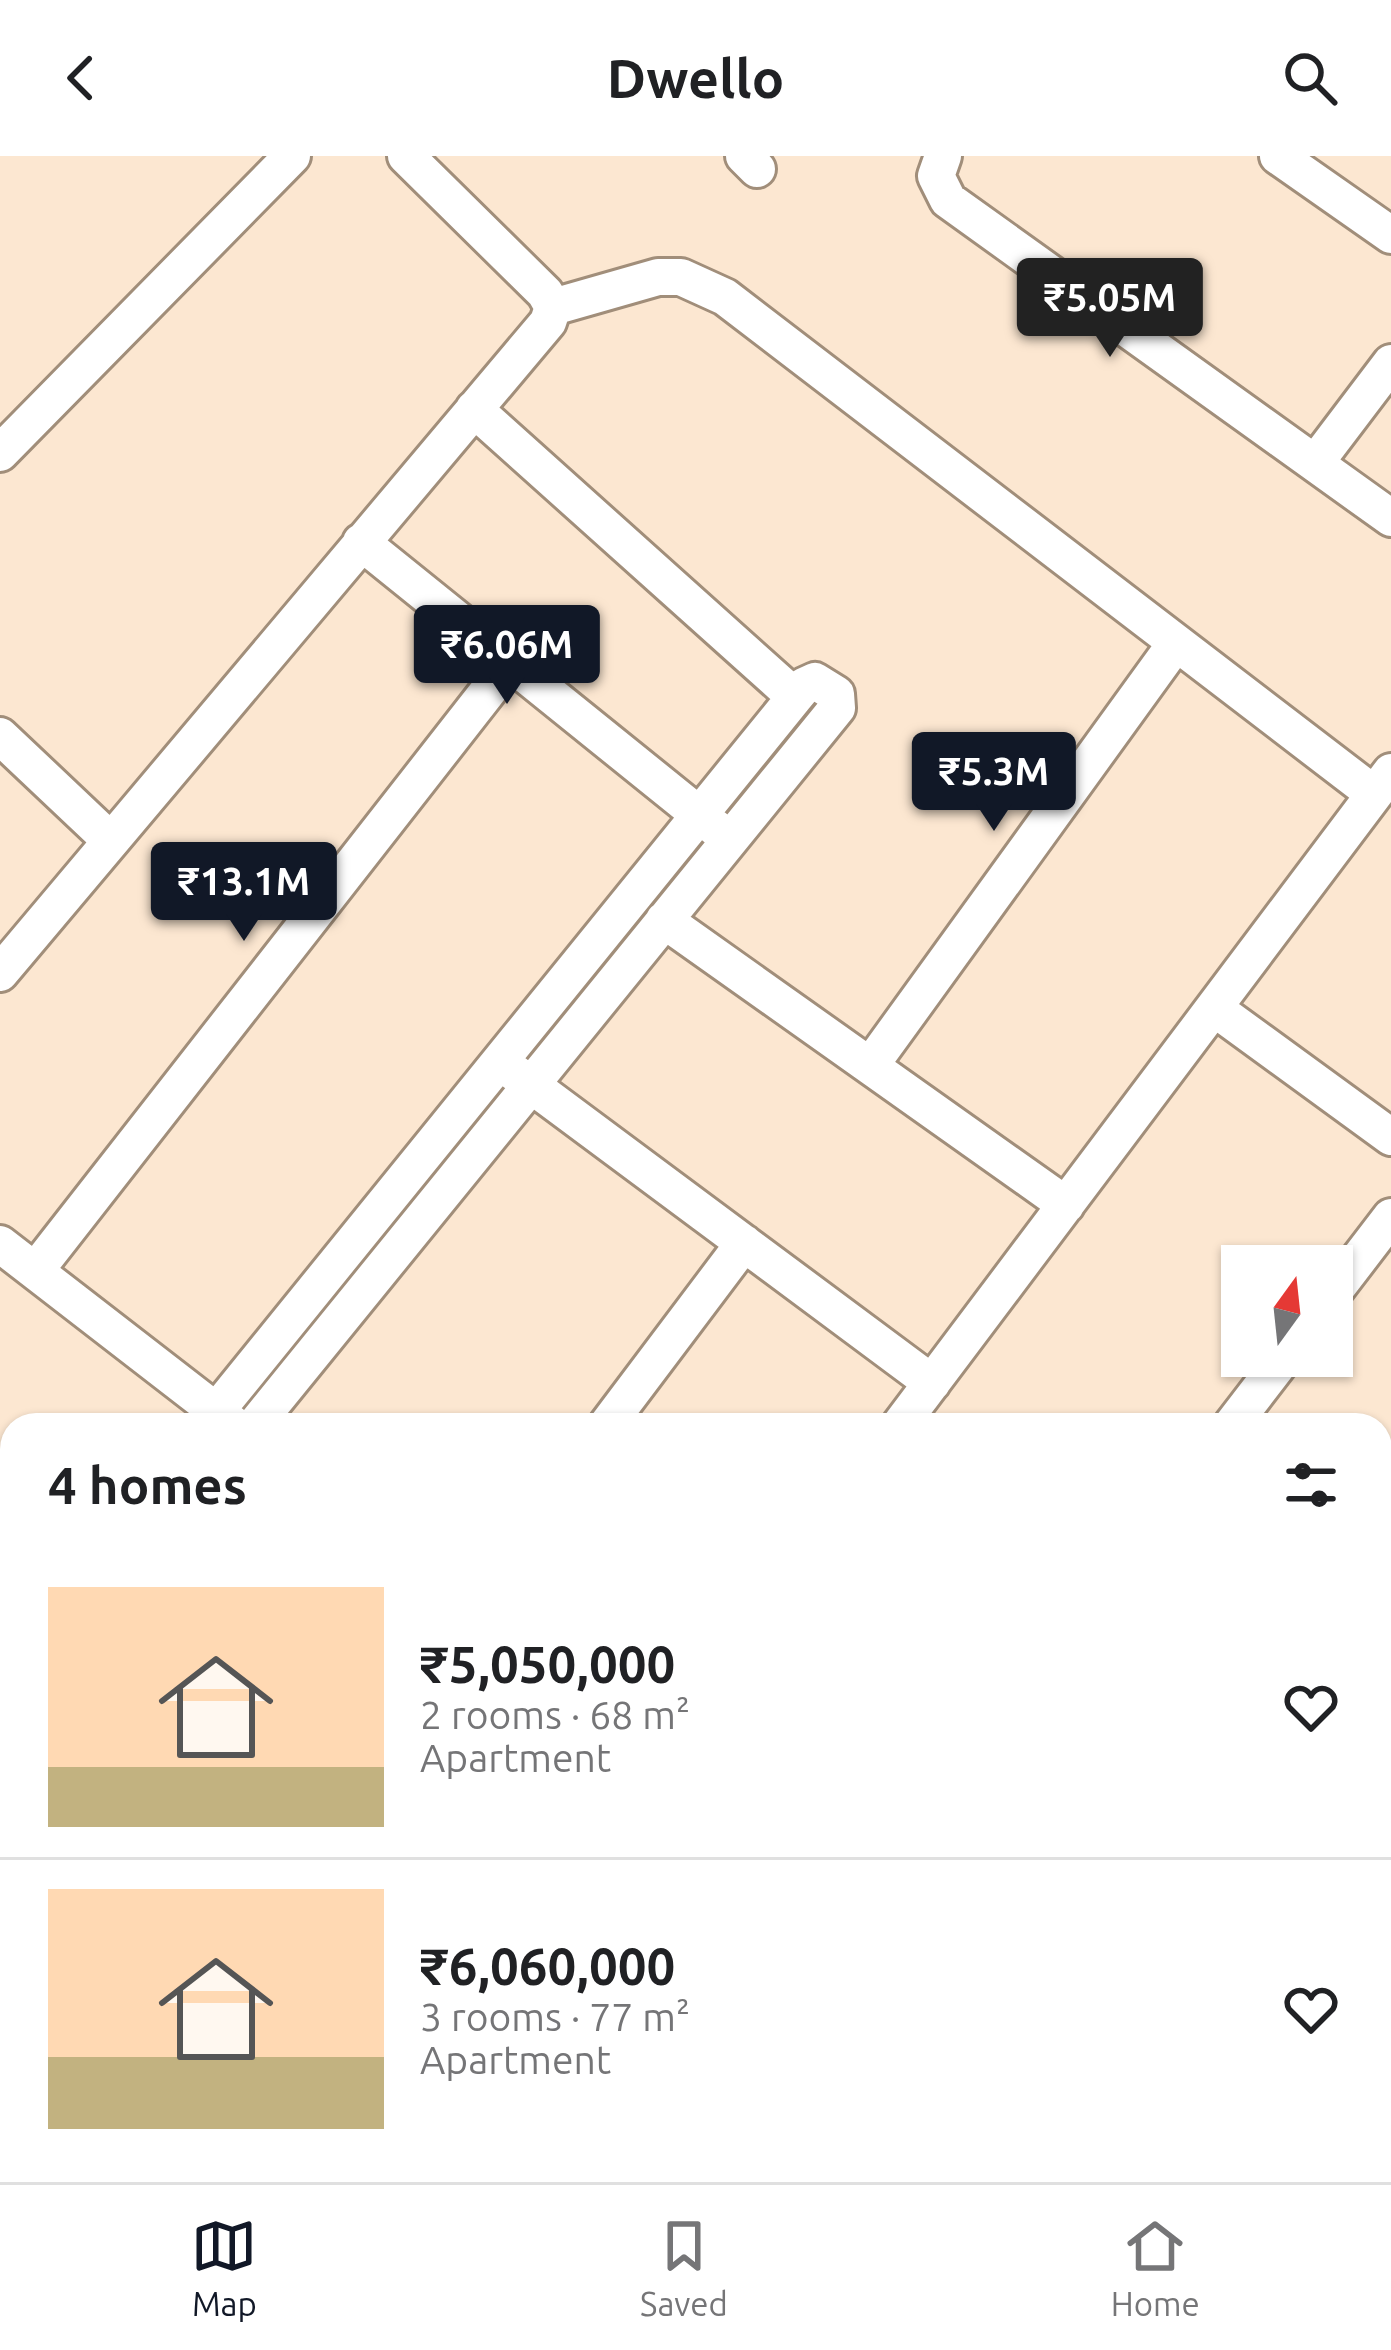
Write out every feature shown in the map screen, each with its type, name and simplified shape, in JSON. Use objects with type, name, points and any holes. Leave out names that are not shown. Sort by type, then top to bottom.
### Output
[{"type":"street","points":[[0,453],[292,156]]},
{"type":"street","points":[[0,973],[548,322],[553,307],[545,293],[406,156]]},
{"type":"street","points":[[943,156],[936,176],[948,200],[1391,518]]},
{"type":"street","points":[[1278,156],[1391,235]]},
{"type":"street","points":[[553,307],[658,277],[681,277],[724,297],[1176,643],[1383,783],[909,1413]]},
{"type":"street","points":[[1316,462],[1391,363]]},
{"type":"street","points":[[474,409],[795,697]]},
{"type":"street","points":[[361,542],[730,840]]},
{"type":"street","points":[[870,1066],[1176,643]]},
{"type":"street","points":[[34,1271],[510,662]]},
{"type":"street","points":[[224,1413],[500,1061],[795,697],[815,681],[827,686],[836,694],[837,708],[265,1413]]},
{"type":"street","points":[[0,736],[111,841]]},
{"type":"street","points":[[664,920],[1066,1205]]},
{"type":"street","points":[[1214,1008],[1391,1137]]},
{"type":"street","points":[[500,1061],[932,1383]]},
{"type":"street","points":[[1353,1267],[1391,1217]]},
{"type":"street","points":[[616,1413],[744,1243]]},
{"type":"street","points":[[0,1244],[210,1413]]},
{"type":"street","points":[[1241,1413],[1269,1377]]}]
